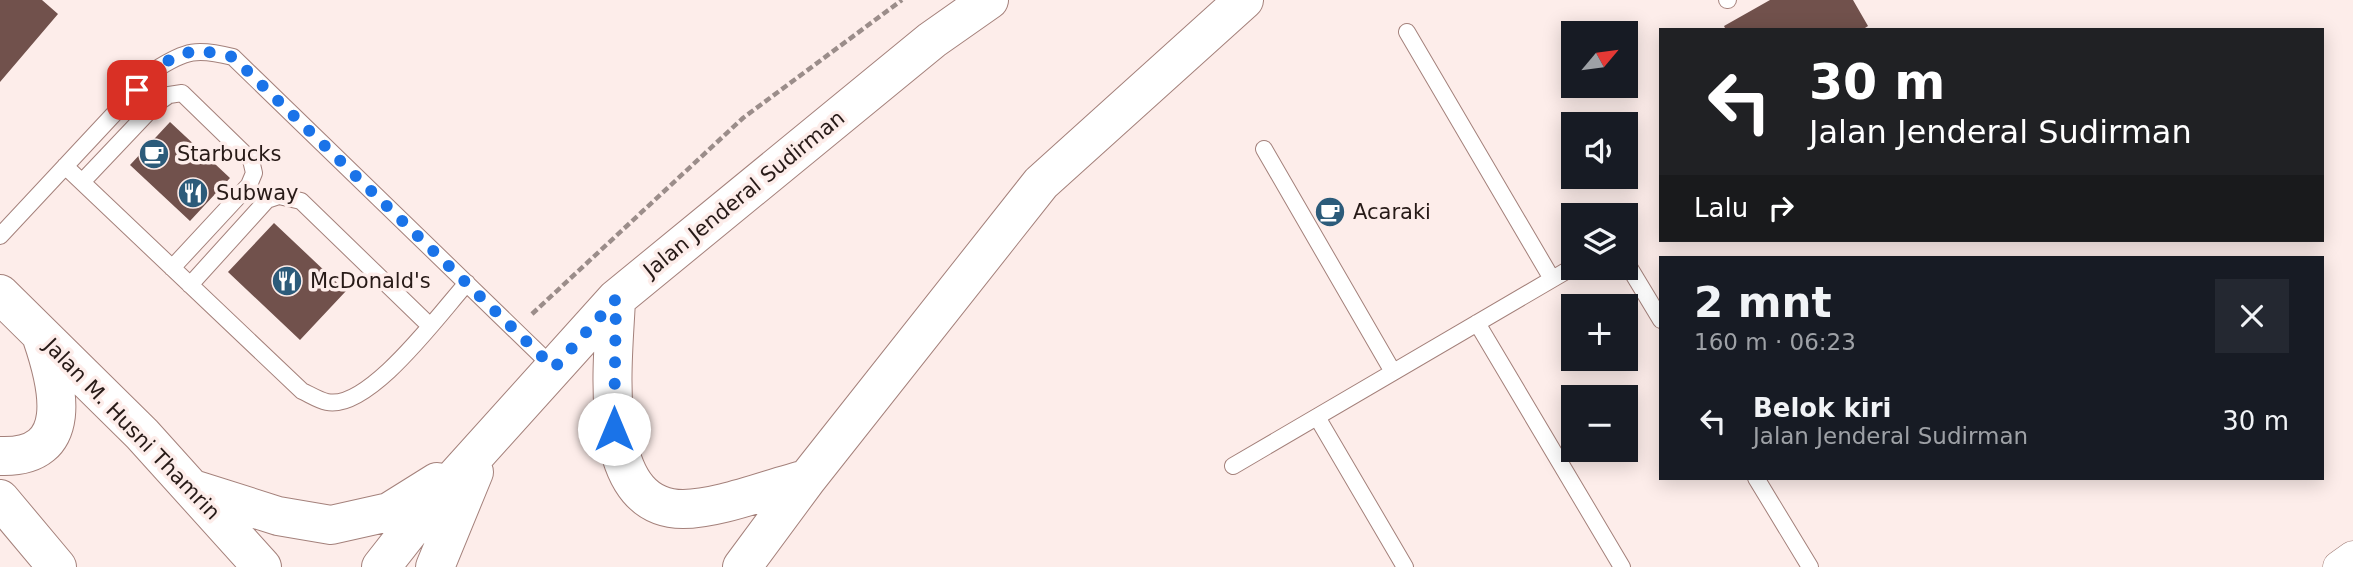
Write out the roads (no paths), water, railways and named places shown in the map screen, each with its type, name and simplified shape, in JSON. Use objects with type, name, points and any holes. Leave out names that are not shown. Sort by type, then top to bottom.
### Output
[{"type":"main road","name":"Jalan Jenderal Sudirman","points":[[381,567],[478,453],[616,299],[932,40],[989,0]]},
{"type":"main road","points":[[742,567],[807,479],[1041,183],[1244,0]]},
{"type":"main road","name":"Jalan M. Husni Thamrin","points":[[0,294],[142,434],[262,567]]},
{"type":"main road","points":[[616,299],[614,429],[629,480],[644,495],[664,505],[681,509],[711,505],[807,479]]},
{"type":"main road","points":[[0,456],[26,453],[42,444],[54,428],[58,403],[55,376],[40,333]]},
{"type":"main road","points":[[191,488],[278,516],[331,525],[389,512],[478,453]]},
{"type":"main road","points":[[435,567],[478,453]]},
{"type":"main road","points":[[0,499],[57,567]]},
{"type":"street","points":[[2339,567],[2353,558]]},
{"type":"lane","points":[[1407,32],[1552,279]]},
{"type":"lane","points":[[0,236],[155,71],[179,55],[204,50],[233,57],[554,368]]},
{"type":"lane","points":[[82,182],[156,104],[169,95],[182,93],[251,160],[254,173],[249,185],[172,268]]},
{"type":"lane","points":[[1264,149],[1393,372]]},
{"type":"lane","points":[[65,166],[302,391],[328,403],[355,398],[389,372],[467,283]]},
{"type":"lane","points":[[190,285],[267,200],[279,196],[301,201],[429,326]]},
{"type":"lane","points":[[1233,466],[1561,274]]},
{"type":"lane","points":[[1637,280],[1659,317]]},
{"type":"lane","points":[[1477,323],[1622,567]]},
{"type":"lane","points":[[1317,416],[1405,567]]},
{"type":"lane","points":[[1757,480],[1810,567]]},
{"type":"place","name":"Starbucks","points":[[154,154]]},
{"type":"place","name":"Subway","points":[[193,193]]},
{"type":"place","name":"Acaraki","points":[[1330,212]]},
{"type":"place","name":"McDonald's","points":[[287,281]]}]
